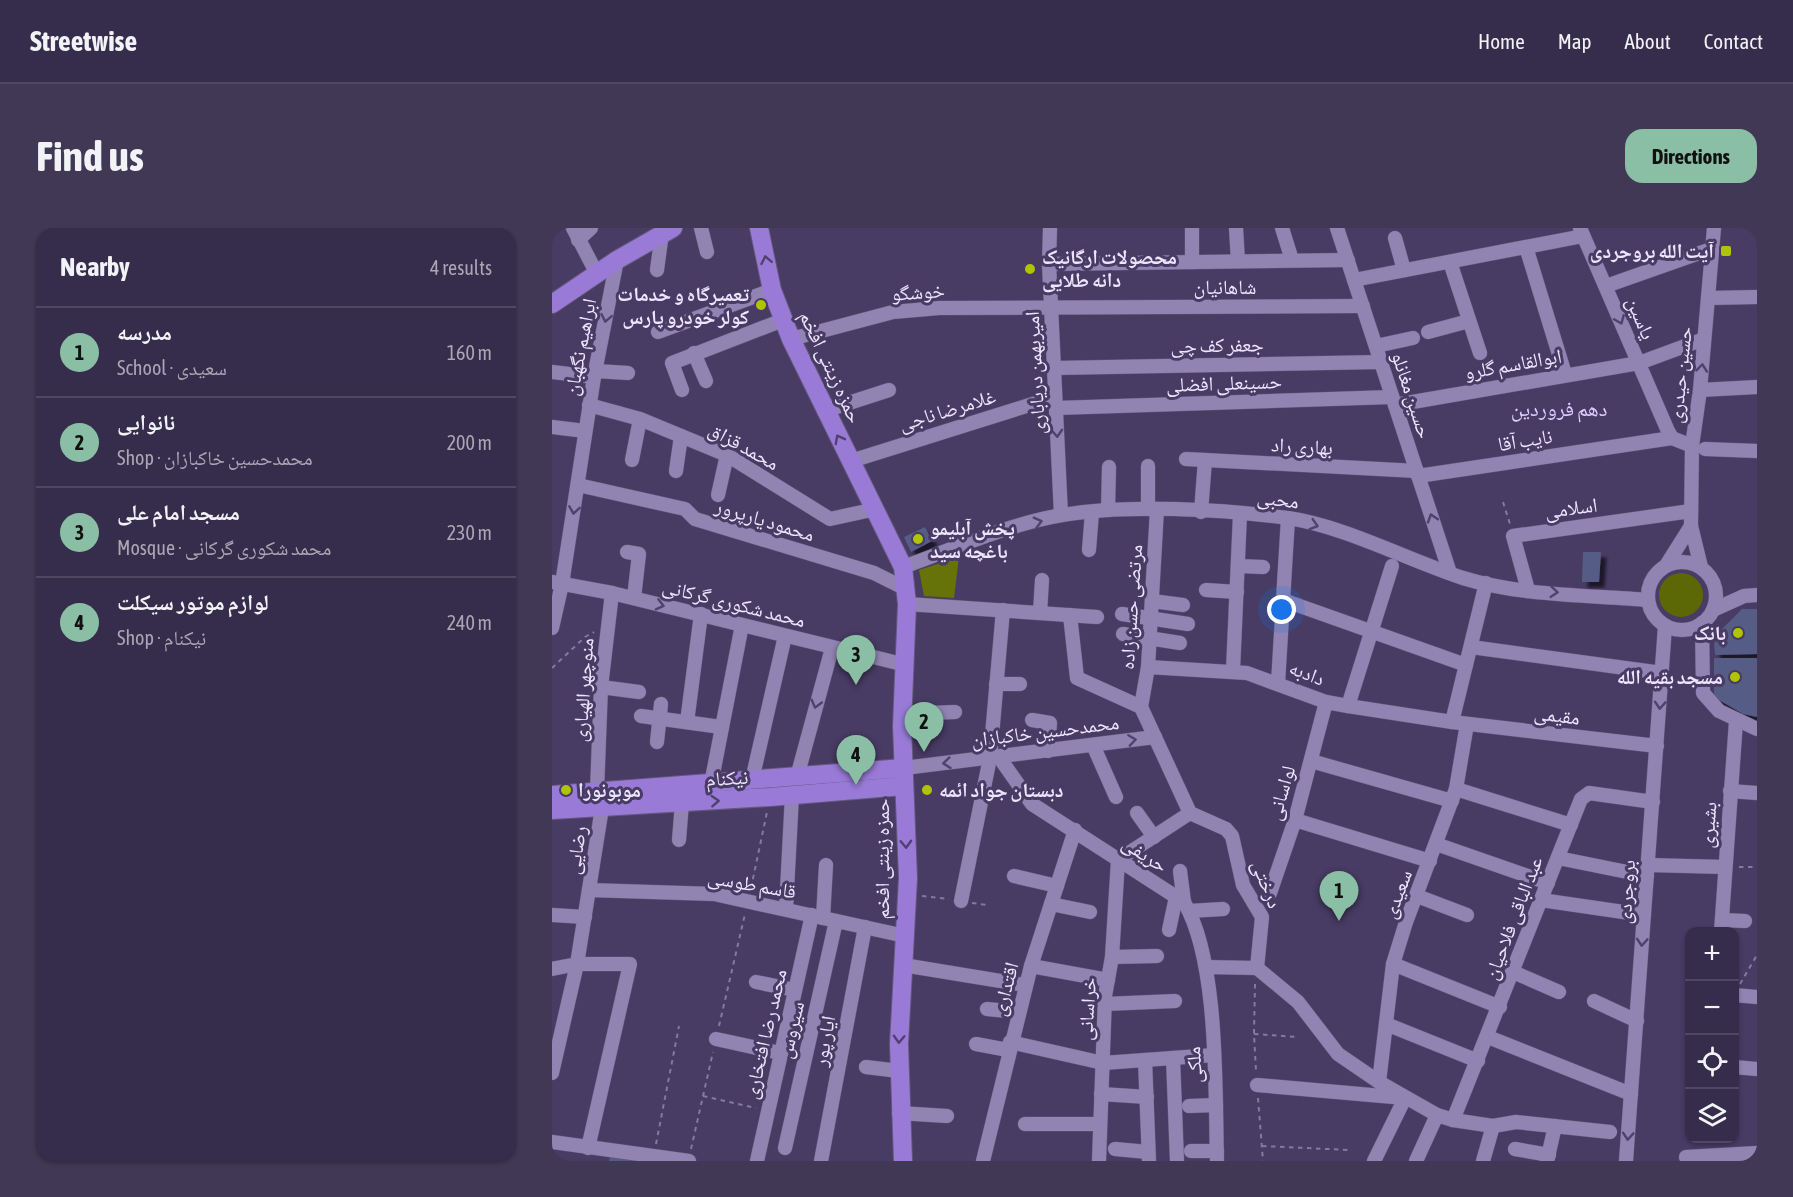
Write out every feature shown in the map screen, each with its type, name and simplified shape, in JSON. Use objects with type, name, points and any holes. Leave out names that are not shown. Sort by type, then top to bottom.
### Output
[{"type":"main road","name":"حمزه زینتی افخم","points":[[759,228],[772,290],[791,339],[824,411],[876,509],[903,567],[906,597],[904,777],[908,878],[899,1071],[899,1113],[903,1161]]},
{"type":"main road","points":[[552,304],[616,260],[668,231]]},
{"type":"main road","name":"نیکنام","points":[[552,810],[599,800],[752,780],[797,777],[904,777]]},
{"type":"main road","name":"نیکنام","points":[[552,795],[599,800],[682,803],[792,795],[904,777]]},
{"type":"street","points":[[591,228],[576,234],[597,274]]},
{"type":"street","points":[[701,228],[707,252]]},
{"type":"street","name":"امیربهمن دریاباری","points":[[1050,228],[1049,264],[1062,515]]},
{"type":"street","points":[[1192,228],[1192,262]]},
{"type":"street","points":[[1236,228],[1238,261]]},
{"type":"street","points":[[1282,228],[1292,260]]},
{"type":"street","name":"حسین مغانلو","points":[[1337,228],[1450,573]]},
{"type":"street","name":"حسین حیدری","points":[[1701,567],[1691,526],[1690,511],[1698,448],[1700,390],[1714,228]]},
{"type":"street","points":[[657,270],[668,231]]},
{"type":"street","points":[[1354,280],[1526,247],[1581,232]]},
{"type":"street","name":"یاسین","points":[[1581,232],[1672,438]]},
{"type":"street","points":[[1395,237],[1404,270]]},
{"type":"street","points":[[1526,247],[1565,374]]},
{"type":"street","points":[[1606,286],[1711,249]]},
{"type":"street","name":"ابراهیم نگهبان","points":[[552,627],[557,583],[578,485],[589,405],[616,260]]},
{"type":"street","points":[[1049,264],[1348,260]]},
{"type":"street","points":[[1450,261],[1480,353]]},
{"type":"street","points":[[658,332],[772,290]]},
{"type":"street","points":[[1708,298],[1757,297]]},
{"type":"street","name":"شاهانیان","points":[[1051,308],[1363,306]]},
{"type":"street","name":"خوشگو","points":[[791,339],[893,312],[939,308],[1051,308]]},
{"type":"street","points":[[682,390],[672,363],[783,320]]},
{"type":"street","points":[[1428,332],[1468,321]]},
{"type":"street","points":[[1376,346],[1413,338]]},
{"type":"street","name":"ابوالقاسم گلرو","points":[[1394,401],[1639,363],[1704,339]]},
{"type":"street","points":[[694,353],[706,381]]},
{"type":"street","name":"جعفر کف چی","points":[[1054,368],[1381,362]]},
{"type":"street","points":[[552,372],[628,373]]},
{"type":"street","points":[[1700,390],[1757,387]]},
{"type":"street","points":[[824,411],[889,390]]},
{"type":"street","name":"حسینعلی افضلی","points":[[1056,403],[1394,401]]},
{"type":"street","name":"غلامرضا ناجی","points":[[850,461],[1056,403]]},
{"type":"street","name":"محمد قزاق","points":[[589,405],[640,419],[727,455],[830,519],[876,509]]},
{"type":"street","points":[[632,460],[640,419]]},
{"type":"street","points":[[552,427],[585,431]]},
{"type":"street","points":[[676,471],[681,436]]},
{"type":"street","points":[[1672,438],[1698,448],[1757,451]]},
{"type":"street","name":"نایب آقا","points":[[1417,474],[1672,438]]},
{"type":"street","points":[[717,495],[727,455]]},
{"type":"street","name":"بهاری راد","points":[[1186,459],[1417,474]]},
{"type":"street","points":[[1201,512],[1205,460]]},
{"type":"street","name":"مرتضی حسن زاده","points":[[1141,707],[1148,667],[1152,601],[1152,509],[1148,466]]},
{"type":"street","points":[[1108,510],[1109,467]]},
{"type":"street","name":"محمود یارپرور","points":[[578,485],[685,509],[695,519],[874,573],[906,597]]},
{"type":"street","name":"محبی","points":[[903,567],[1001,532],[1062,515],[1108,510],[1152,509],[1288,518],[1338,532],[1450,573],[1486,583],[1528,590],[1647,600]]},
{"type":"street","name":"اسلامی","points":[[1513,536],[1690,511]]},
{"type":"street","points":[[1089,550],[1092,512]]},
{"type":"street","points":[[1233,670],[1240,514]]},
{"type":"street","points":[[1278,683],[1288,518]]},
{"type":"street","points":[[1691,526],[1667,564],[1651,579],[1647,600],[1650,610],[1665,626],[1684,630],[1702,623],[1713,610],[1716,601],[1714,583]]},
{"type":"street","points":[[1513,536],[1528,590]]},
{"type":"street","points":[[627,552],[639,554],[634,598]]},
{"type":"street","points":[[1667,564],[1678,561],[1701,567],[1714,583],[1750,595]]},
{"type":"street","points":[[1238,566],[1263,567]]},
{"type":"street","points":[[1348,706],[1392,566]]},
{"type":"street","points":[[1040,613],[1042,580]]},
{"type":"street","name":"محمد شکوری گرکانی","points":[[557,583],[634,598],[906,665]]},
{"type":"street","points":[[1452,722],[1486,583]]},
{"type":"street","points":[[1206,590],[1237,592]]},
{"type":"street","name":"منوچهر الهیاری","points":[[599,800],[601,687],[612,593]]},
{"type":"street","points":[[1713,610],[1750,595]]},
{"type":"street","points":[[906,597],[1003,610],[1097,617]]},
{"type":"street","points":[[1283,600],[1466,665]]},
{"type":"street","points":[[1152,601],[1183,605]]},
{"type":"street","points":[[961,901],[995,757],[996,684],[1003,610]]},
{"type":"street","points":[[687,722],[701,614]]},
{"type":"street","points":[[1122,614],[1188,624]]},
{"type":"street","points":[[1070,615],[1077,678],[1141,707],[1190,813],[1118,860]]},
{"type":"street","points":[[1702,623],[1703,693],[1719,711],[1757,729]]},
{"type":"street","points":[[711,784],[742,625]]},
{"type":"street","name":"بروجردی","points":[[1626,1161],[1665,626]]},
{"type":"street","points":[[1123,634],[1180,643]]},
{"type":"street","points":[[752,780],[785,636]]},
{"type":"street","points":[[1471,647],[1662,673]]},
{"type":"street","points":[[797,777],[832,648]]},
{"type":"street","name":"دادبه","points":[[1148,667],[1233,670],[1261,676],[1326,702],[1452,722]]},
{"type":"street","points":[[996,684],[1020,684]]},
{"type":"street","points":[[601,687],[639,692]]},
{"type":"street","name":"لواسانی","points":[[1270,893],[1295,820],[1326,702]]},
{"type":"street","points":[[657,741],[661,704]]},
{"type":"street","points":[[904,714],[955,712]]},
{"type":"street","points":[[642,716],[721,728]]},
{"type":"street","points":[[1032,720],[1050,723],[1048,751]]},
{"type":"street","name":"بشیری","points":[[1721,926],[1736,721]]},
{"type":"street","name":"مقیمی","points":[[1452,722],[1657,746]]},
{"type":"street","name":"سعیدی","points":[[1379,1082],[1393,964],[1454,795],[1467,724]]},
{"type":"street","name":"محمدحسین خاکبازان","points":[[904,777],[995,757],[1155,737]]},
{"type":"street","points":[[1093,745],[1116,797]]},
{"type":"street","name":"حریفی","points":[[995,757],[1032,804],[1075,830],[1183,903]]},
{"type":"street","points":[[1311,761],[1571,825]]},
{"type":"street","points":[[1730,791],[1757,793]]},
{"type":"street","name":"عبد الباقی فلاحیان","points":[[1453,1120],[1500,1007],[1581,799],[1589,793],[1653,802]]},
{"type":"street","points":[[786,909],[792,795]]},
{"type":"street","name":"رضایی","points":[[552,1073],[577,964],[589,890],[599,800]]},
{"type":"street","points":[[679,840],[682,803]]},
{"type":"street","points":[[1137,813],[1154,837]]},
{"type":"street","name":"درختی","points":[[1190,813],[1226,829],[1232,836],[1243,885],[1262,917],[1257,968]]},
{"type":"street","points":[[1295,820],[1430,861]]},
{"type":"street","name":"اقتداری","points":[[983,1161],[1025,986],[1075,830]]},
{"type":"street","points":[[1436,844],[1548,883]]},
{"type":"street","points":[[1558,858],[1647,870],[1725,867]]},
{"type":"street","name":"خراسانی","points":[[1099,1161],[1105,1004],[1112,957],[1118,860]]},
{"type":"street","points":[[824,918],[826,865]]},
{"type":"street","points":[[1180,871],[1183,903],[1206,967],[1257,968],[1298,1002],[1338,1054],[1405,1098],[1453,1120],[1493,1126],[1516,1122],[1610,1132]]},
{"type":"street","points":[[1014,876],[1057,886]]},
{"type":"street","name":"قاسم طوسی","points":[[589,890],[714,894],[904,936]]},
{"type":"street","points":[[1417,896],[1467,915]]},
{"type":"street","points":[[1541,900],[1644,915]]},
{"type":"street","points":[[1183,903],[1223,909]]},
{"type":"street","points":[[1169,930],[1183,903]]},
{"type":"street","points":[[1052,904],[1090,912]]},
{"type":"street","points":[[552,915],[585,917]]},
{"type":"street","name":"محمد رضا افتخاری","points":[[757,1161],[795,990],[824,918]]},
{"type":"street","name":"سیروس","points":[[784,1148],[824,918]]},
{"type":"street","points":[[1721,926],[1745,921]]},
{"type":"street","name":"ایار پور","points":[[821,1161],[865,927]]},
{"type":"street","points":[[1112,957],[1157,956]]},
{"type":"street","points":[[552,969],[577,964],[630,964],[588,1148]]},
{"type":"street","points":[[1393,964],[1500,1007]]},
{"type":"street","points":[[903,965],[1025,986]]},
{"type":"street","points":[[1031,966],[1108,980]]},
{"type":"street","name":"ملکی","points":[[1206,967],[1214,1056],[1217,1156]]},
{"type":"street","points":[[1513,972],[1559,992]]},
{"type":"street","points":[[756,982],[795,990]]},
{"type":"street","points":[[1739,995],[1757,997]]},
{"type":"street","points":[[1105,1004],[1175,1001]]},
{"type":"street","points":[[1594,1001],[1636,1021]]},
{"type":"street","points":[[987,1009],[1018,1012]]},
{"type":"street","points":[[1386,1024],[1478,1061]]},
{"type":"street","points":[[1488,1037],[1632,1094]]},
{"type":"street","points":[[716,1039],[780,1053]]},
{"type":"street","points":[[976,1044],[1009,1046],[1103,1063],[1214,1056]]},
{"type":"street","points":[[1173,1058],[1177,1161]]},
{"type":"street","points":[[1115,1149],[1148,1156],[1145,1060]]},
{"type":"street","points":[[866,1067],[899,1071]]},
{"type":"street","points":[[1739,1067],[1757,1069]]},
{"type":"street","points":[[1257,1085],[1405,1098]]},
{"type":"street","points":[[1101,1094],[1146,1097]]},
{"type":"street","points":[[1374,1161],[1405,1098]]},
{"type":"street","points":[[1189,1106],[1216,1105]]},
{"type":"street","points":[[899,1113],[947,1116]]},
{"type":"street","points":[[1416,1161],[1437,1114]]},
{"type":"street","points":[[1025,1124],[1099,1124]]},
{"type":"street","points":[[1483,1161],[1493,1126]]},
{"type":"street","points":[[1515,1149],[1548,1158],[1555,1126]]},
{"type":"street","points":[[552,1142],[588,1148],[605,1156],[653,1157],[689,1161]]},
{"type":"street","points":[[1191,1151],[1217,1156]]},
{"type":"street","points":[[1686,1157],[1733,1158],[1757,1154]]},
{"type":"path","points":[[1503,502],[1513,536]]},
{"type":"path","points":[[552,668],[585,637],[607,626]]},
{"type":"path","points":[[689,1161],[770,797]]},
{"type":"path","points":[[1725,867],[1757,867]]},
{"type":"path","points":[[1739,986],[1757,955]]},
{"type":"path","points":[[1257,968],[1254,1034],[1263,1161]]},
{"type":"path","points":[[653,1157],[679,1026]]},
{"type":"path","points":[[1254,1034],[1298,1037]]},
{"type":"path","points":[[703,1096],[767,1110]]},
{"type":"path","points":[[1262,1146],[1349,1150]]},
{"type":"green space","points":[[959,557],[954,598],[924,596],[919,570]]},
{"type":"green space","points":[[1681,573],[1696,580],[1703,595],[1696,610],[1681,617],[1666,610],[1659,595],[1666,580]]},
{"type":"building","name":"پخش آبلیمو باغچه سید","points":[[925,527],[932,541],[911,552],[904,537]]},
{"type":"building","points":[[1583,552],[1601,552],[1599,582],[1582,582]]},
{"type":"building","name":"بانک","points":[[1742,609],[1757,609],[1757,654],[1715,655],[1714,644],[1721,630]]},
{"type":"building","name":"مسجد بقیه الله","points":[[1714,658],[1757,658],[1757,717],[1743,714],[1714,697]]},
{"type":"building","points":[[610,1156],[634,1160],[634,1161],[609,1161]]},
{"type":"place","name":"آیت الله بروجردی","points":[[1726,251]]},
{"type":"place","name":"محصولات ارگانیک دانه طلایی","points":[[1030,269]]},
{"type":"place","name":"تعمیرگاه و خدمات کولر خودرو پارس","points":[[761,305]]},
{"type":"place","name":"پخش آبلیمو باغچه سید","points":[[918,539]]},
{"type":"place","name":"بانک","points":[[1738,633]]},
{"type":"place","name":"مسجد بقیه الله","points":[[1735,677]]},
{"type":"place","name":"مسجد امام علی","points":[[856,685]]},
{"type":"place","name":"نانوایی","points":[[924,752]]},
{"type":"place","name":"لوازم موتور سیکلت","points":[[856,785]]},
{"type":"place","name":"موبونورا","points":[[566,790]]},
{"type":"place","name":"دبستان جواد ائمه","points":[[927,790]]},
{"type":"place","name":"مدرسه","points":[[1339,921]]},
{"type":"district","name":"دهم فروردین","points":[[1559,409]]}]
